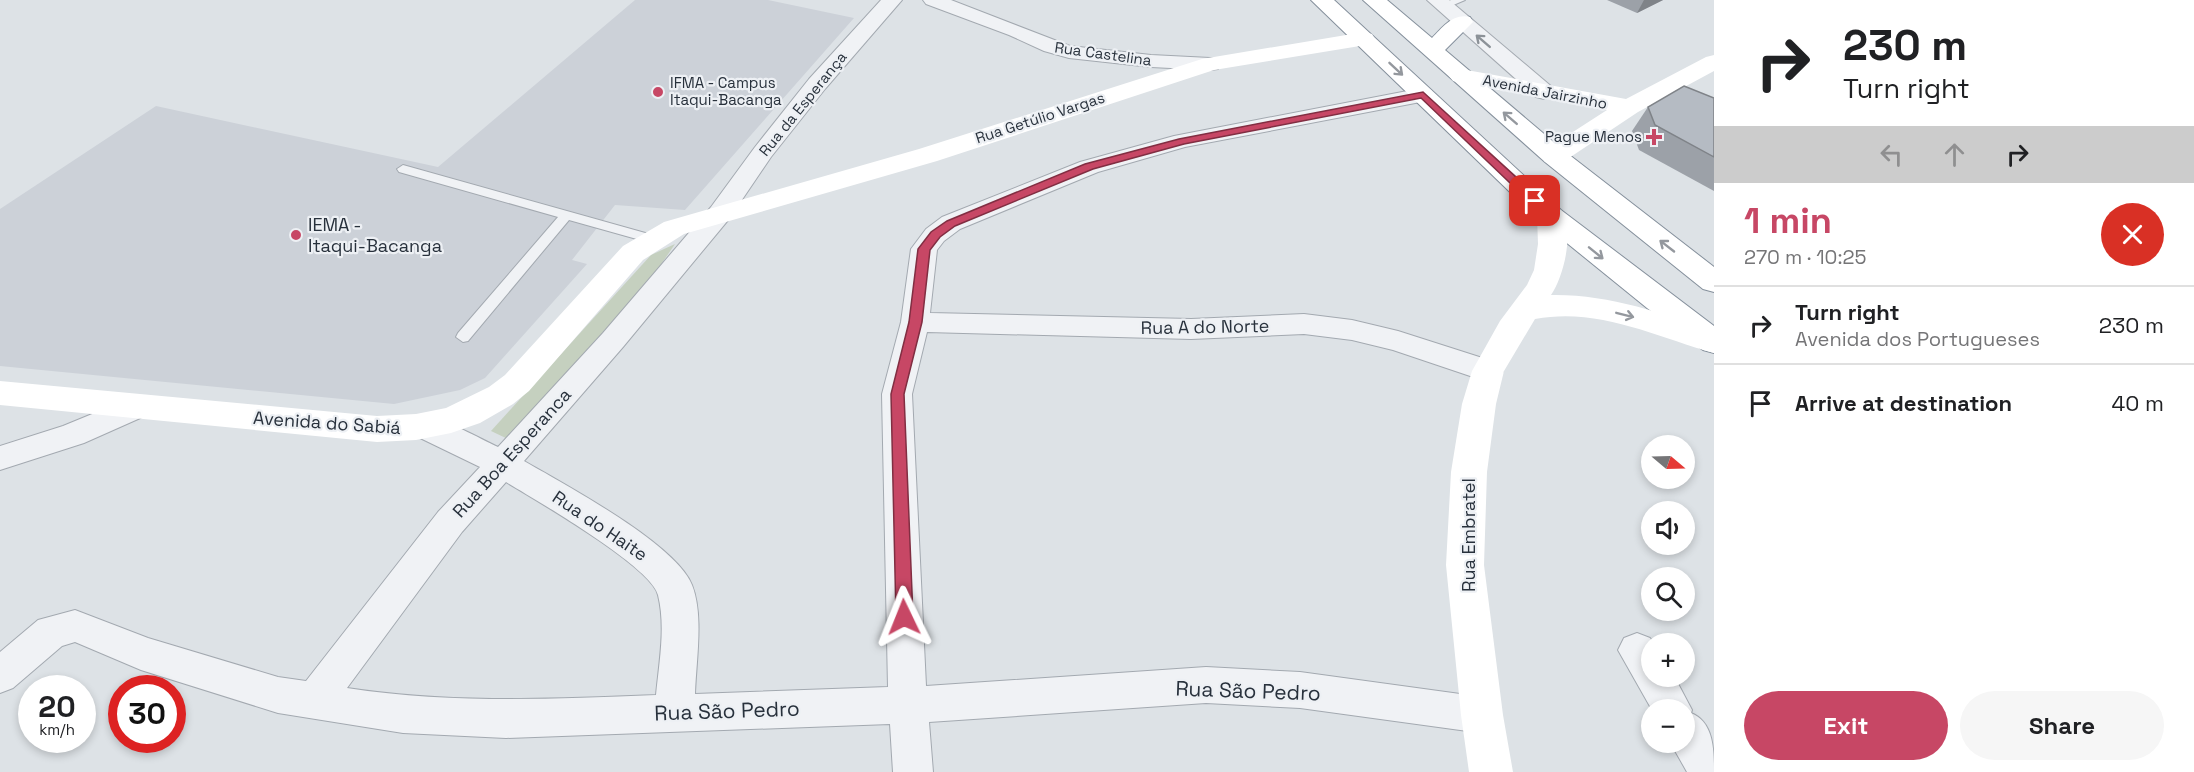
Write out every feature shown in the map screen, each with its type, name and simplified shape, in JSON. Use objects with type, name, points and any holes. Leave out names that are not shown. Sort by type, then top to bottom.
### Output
[{"type":"main road","points":[[1322,0],[1551,216],[1658,301],[1714,342]]},
{"type":"main road","points":[[1374,0],[1554,156],[1714,282]]},
{"type":"main road","points":[[1432,50],[1451,7]]},
{"type":"main road","name":"Rua Getúlio Vargas","points":[[720,213],[854,177],[1210,64],[1364,39]]},
{"type":"main road","name":"Avenida Jairzinho","points":[[1554,156],[1638,102],[1714,62]]},
{"type":"main road","name":"Avenida Jairzinho","points":[[1461,76],[1544,92],[1638,102]]},
{"type":"main road","name":"Avenida do Sabiá","points":[[0,393],[377,429],[427,428],[453,420],[498,399],[517,383],[633,253],[674,228],[720,213]]},
{"type":"main road","name":"Rua Embratel","points":[[1491,772],[1465,566],[1469,472],[1479,405],[1488,371],[1511,329],[1541,288],[1549,270],[1552,244],[1551,216]]},
{"type":"main road","points":[[1527,310],[1546,305],[1587,306],[1637,317],[1714,342]]},
{"type":"street","name":"Rua da Esperança","points":[[720,213],[763,152],[817,84],[892,0]]},
{"type":"street","name":"Rua Castelina","points":[[933,0],[1016,31],[1051,48],[1151,61],[1210,64]]},
{"type":"street","points":[[1451,7],[1544,92]]},
{"type":"street","points":[[913,772],[908,705],[897,394],[915,322],[924,249],[935,235],[951,223],[1089,167],[1182,141],[1423,95]]},
{"type":"street","points":[[1638,102],[1675,108]]},
{"type":"street","name":"Rua Boa Esperanca","points":[[314,701],[450,522],[613,340],[720,213]]},
{"type":"street","name":"Rua A do Norte","points":[[915,322],[1191,329],[1304,324],[1352,330],[1398,341],[1488,371]]},
{"type":"street","points":[[0,458],[73,435],[136,407]]},
{"type":"street","name":"Rua do Haite","points":[[427,428],[503,464],[580,510],[652,561],[675,587],[680,627],[674,713]]},
{"type":"street","name":"Rua São Pedro","points":[[0,676],[51,632],[75,626],[141,653],[278,695],[403,715],[495,718],[908,705],[1206,685],[1300,690],[1482,715]]},
{"type":"street","points":[[1695,747],[1710,772]]},
{"type":"lane","points":[[403,169],[567,214],[651,240]]},
{"type":"lane","points":[[464,337],[567,214]]},
{"type":"shaded area","name":"IEMA - Itaqui-Bacanga","points":[[635,0],[768,0],[854,18],[685,210],[615,205],[572,260],[587,264],[485,378],[460,390],[394,404],[0,366],[0,209],[156,106],[438,167]]},
{"type":"green space","points":[[675,244],[647,285],[510,440],[491,431],[651,255]]},
{"type":"building","points":[[1684,86],[1714,98],[1714,157],[1655,125],[1648,107]]},
{"type":"place","name":"IFMA - Campus Itaqui-Bacanga","points":[[658,92]]},
{"type":"place","name":"Pague Menos","points":[[1654,137]]},
{"type":"place","name":"IEMA - Itaqui-Bacanga","points":[[296,235]]},
{"type":"route","points":[[904,617],[897,394],[915,322],[924,249],[935,235],[951,223],[1089,167],[1182,141],[1423,95],[1535,201]]}]
